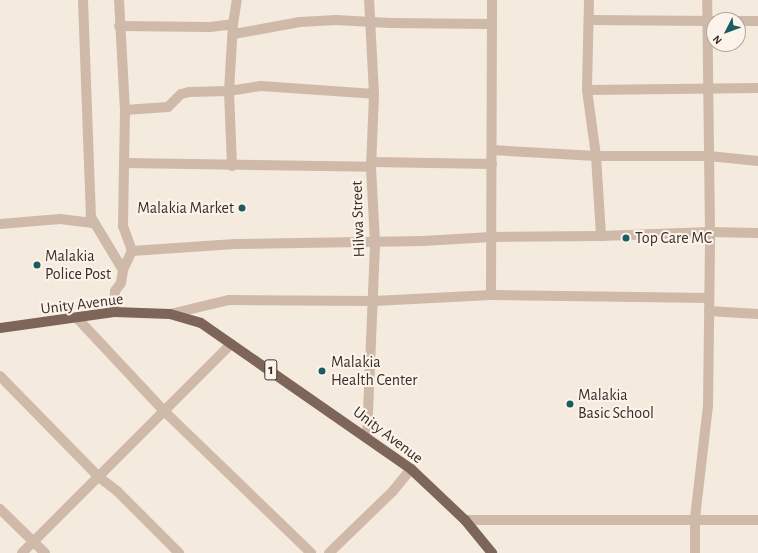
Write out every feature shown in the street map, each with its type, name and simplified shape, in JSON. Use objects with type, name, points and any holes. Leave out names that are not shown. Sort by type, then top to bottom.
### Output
[{"type":"main road","name":"Unity Avenue","points":[[0,328],[114,312],[170,314],[201,323],[367,436],[411,469],[465,520],[492,553]]},
{"type":"street","points":[[83,0],[93,223],[123,270]]},
{"type":"street","points":[[114,312],[116,291],[121,283],[123,270],[132,251],[123,226],[125,110],[119,26],[119,0]]},
{"type":"street","points":[[232,166],[229,91],[233,29],[237,0]]},
{"type":"street","name":"Hilwa Street","points":[[367,436],[374,301],[374,242],[371,164],[374,94],[369,0]]},
{"type":"street","points":[[491,295],[492,0]]},
{"type":"street","points":[[589,0],[587,90],[596,156],[601,236]]},
{"type":"street","points":[[707,0],[709,12]]},
{"type":"street","points":[[119,26],[210,27],[233,29],[336,20],[492,24]]},
{"type":"street","points":[[589,20],[706,21]]},
{"type":"street","points":[[746,21],[758,22]]},
{"type":"street","points":[[695,553],[695,518],[708,406],[710,232],[708,88],[709,52]]},
{"type":"street","points":[[125,110],[168,107],[181,94],[189,92],[229,91],[261,86],[374,94]]},
{"type":"street","points":[[587,90],[758,88]]},
{"type":"street","points":[[492,150],[596,156],[709,156],[758,161]]},
{"type":"street","points":[[125,163],[232,166],[492,164]]},
{"type":"street","points":[[0,224],[60,219],[93,223]]},
{"type":"street","points":[[132,251],[235,244],[374,242],[491,237],[601,236],[710,232],[758,233]]},
{"type":"street","points":[[170,314],[229,300],[374,301],[491,295],[709,298]]},
{"type":"street","points":[[709,311],[758,314]]},
{"type":"street","points":[[77,318],[163,410],[311,553]]},
{"type":"street","points":[[22,553],[100,478],[163,410],[231,344]]},
{"type":"street","points":[[0,376],[100,478],[117,491],[179,553]]},
{"type":"street","points":[[329,553],[393,491],[411,469]]},
{"type":"street","points":[[0,509],[45,553]]},
{"type":"street","points":[[465,520],[695,518],[758,520]]},
{"type":"place","name":"Malakia Market","points":[[242,208]]},
{"type":"place","name":"Top Care MC","points":[[626,238]]},
{"type":"place","name":"Malakia Police Post","points":[[37,265]]},
{"type":"place","name":"Malakia Health Center","points":[[322,371]]},
{"type":"place","name":"Malakia Basic School","points":[[570,404]]}]
